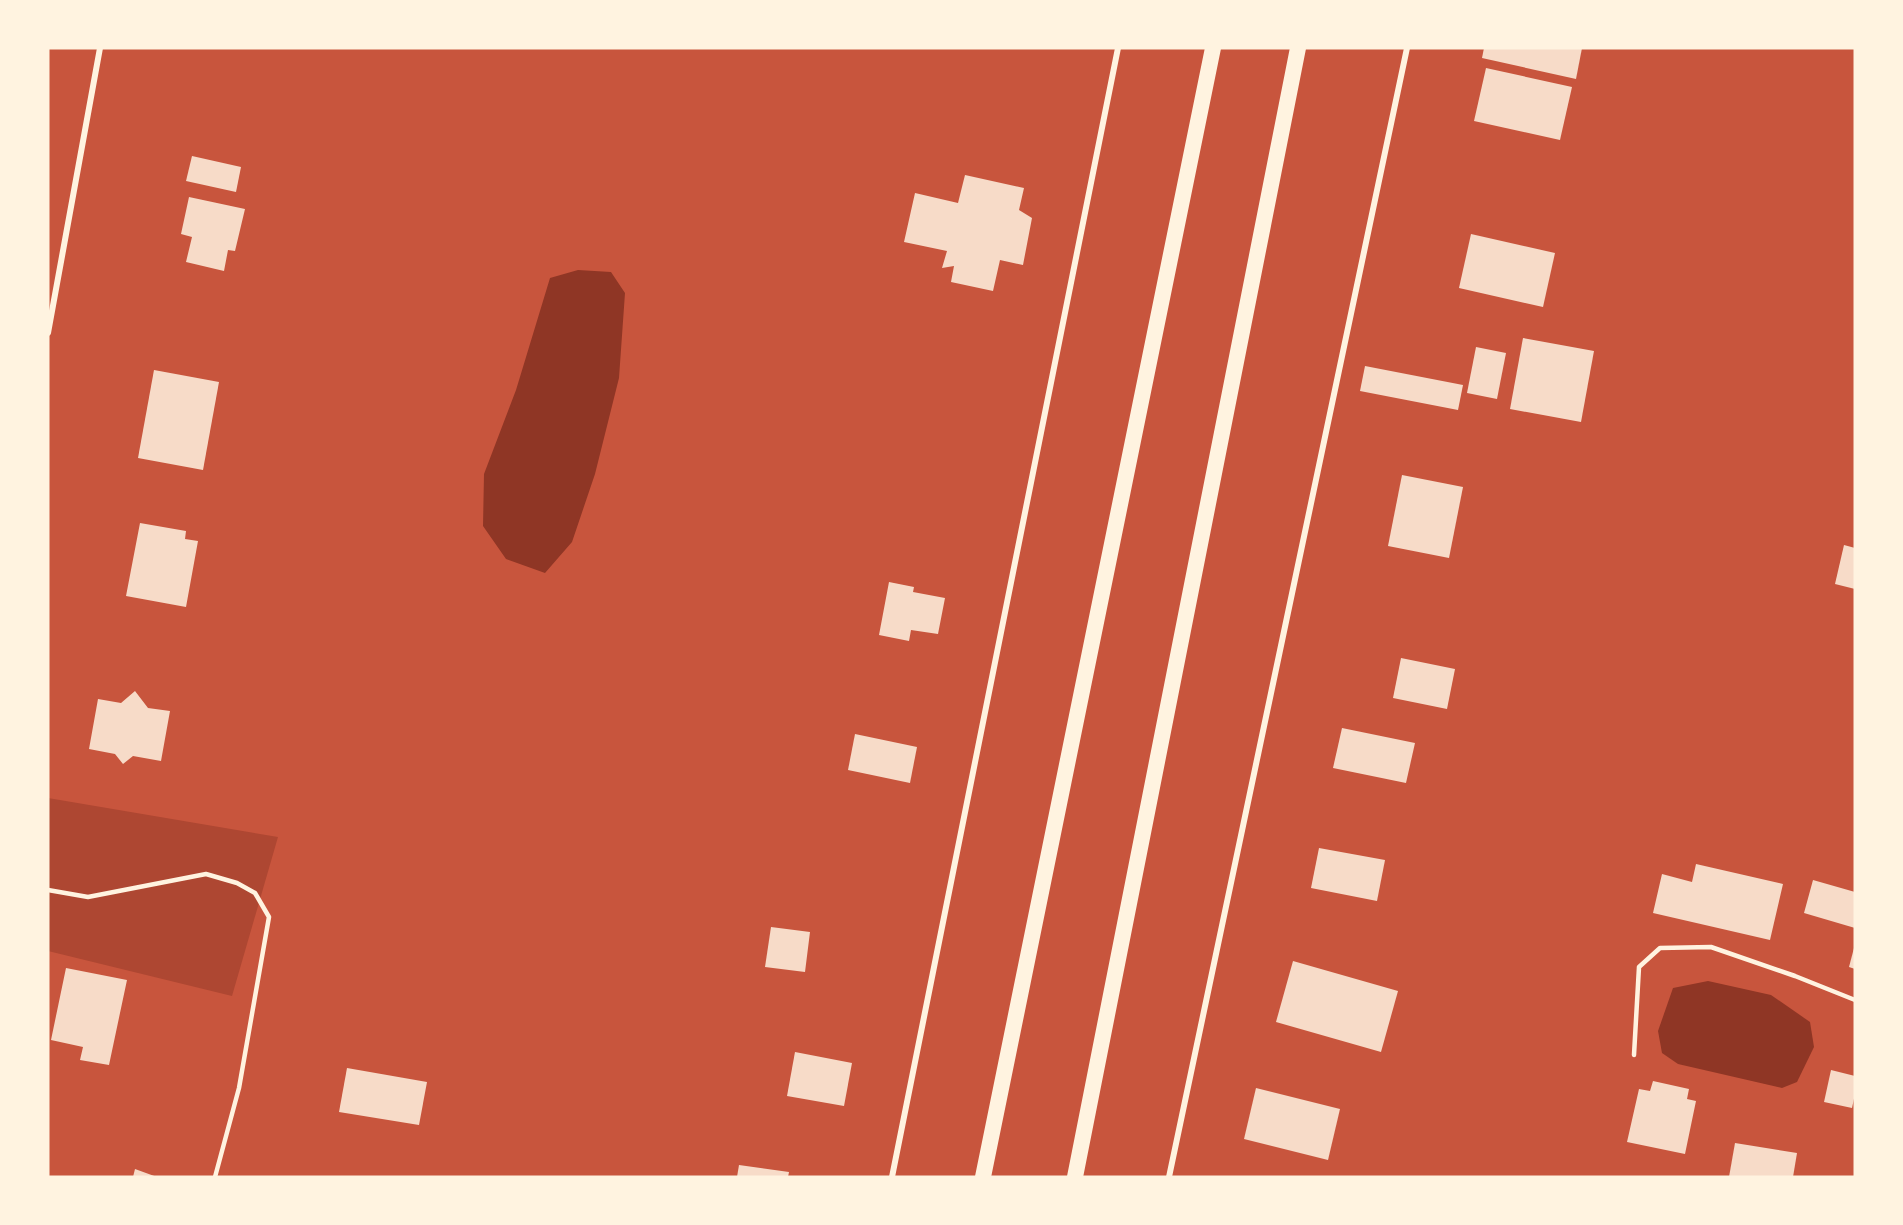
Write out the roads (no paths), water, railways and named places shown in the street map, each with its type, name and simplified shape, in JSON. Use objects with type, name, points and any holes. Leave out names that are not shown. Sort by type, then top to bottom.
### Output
[{"type":"highway","points":[[983,1177],[1213,48]]},
{"type":"highway","points":[[1075,1177],[1298,48]]},
{"type":"street","points":[[48,333],[100,48]]},
{"type":"street","points":[[892,1177],[1118,48]]},
{"type":"street","points":[[1169,1177],[1407,48]]},
{"type":"lane","points":[[48,890],[88,897],[206,874],[237,883],[255,893],[269,917],[239,1088],[215,1177]]},
{"type":"lane","points":[[1634,1054],[1640,967],[1660,948],[1711,947],[1855,1000]]}]
